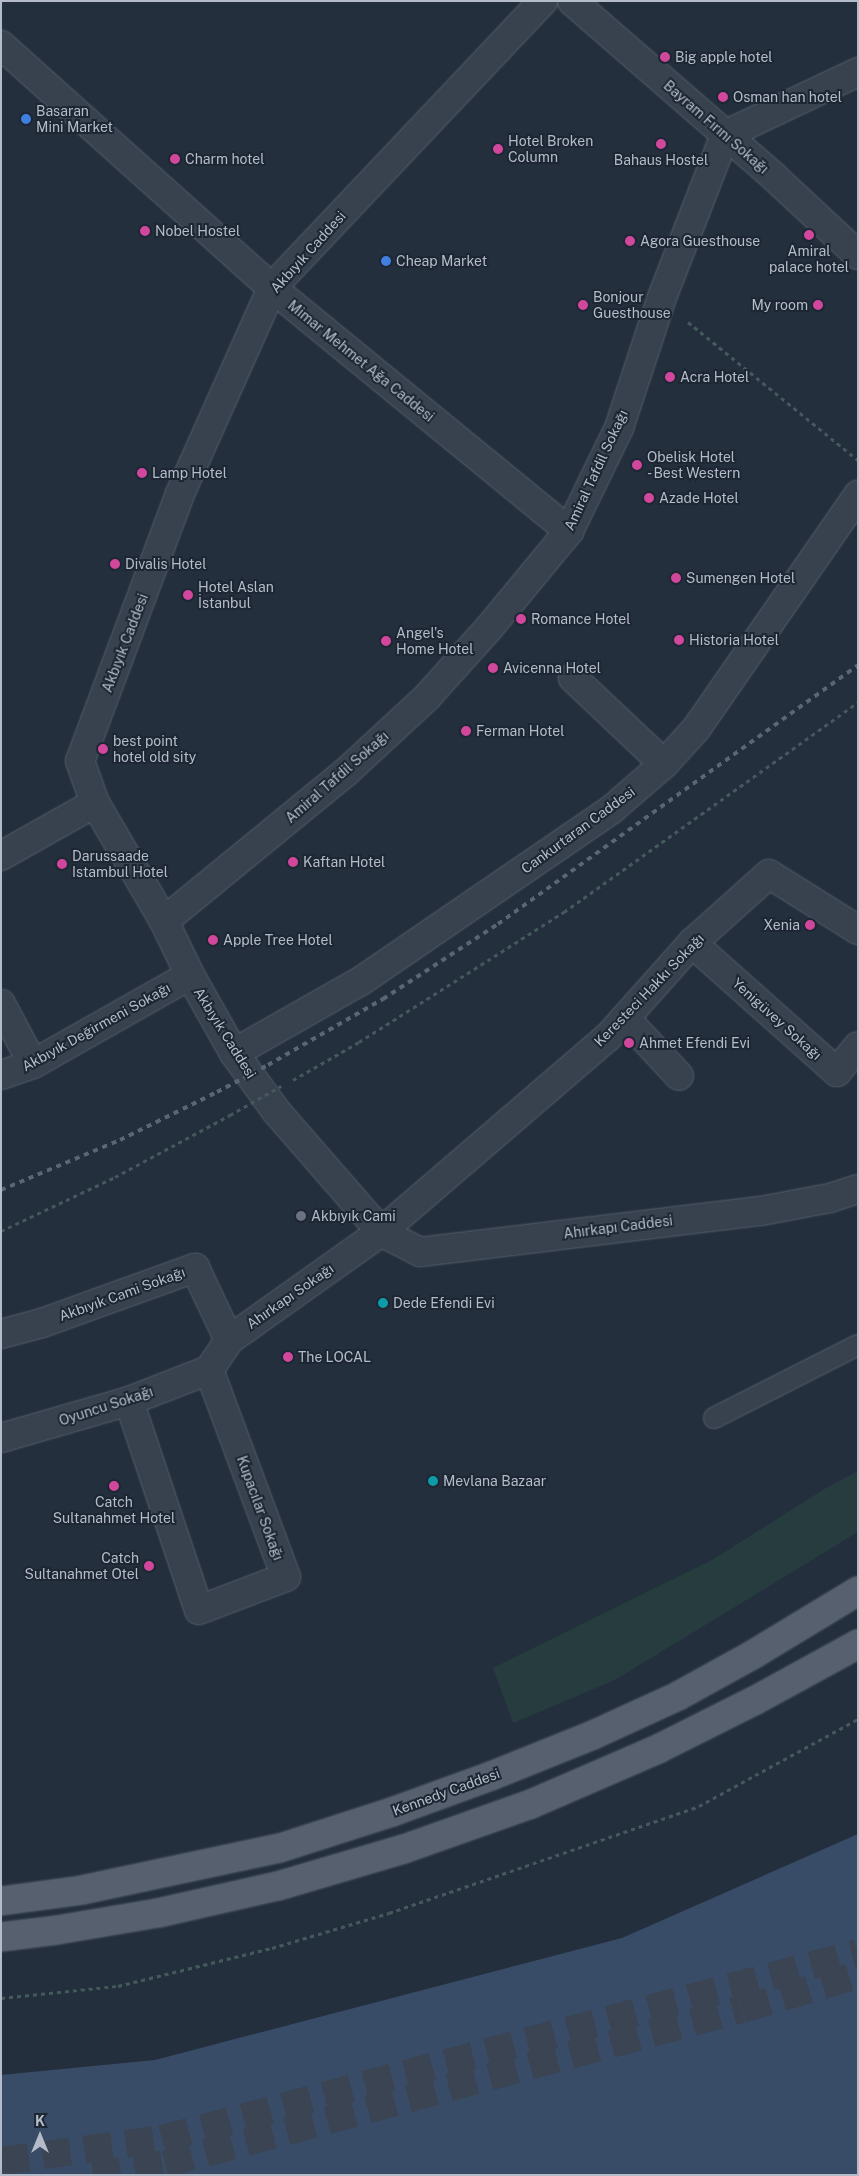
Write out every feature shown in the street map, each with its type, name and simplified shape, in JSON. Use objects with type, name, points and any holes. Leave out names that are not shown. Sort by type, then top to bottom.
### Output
[{"type":"main road","name":"Kennedy Caddesi","points":[[1,1901],[82,1890],[280,1848],[392,1812],[585,1739],[678,1696],[762,1649],[858,1591]]},
{"type":"main road","points":[[1,1937],[57,1930],[158,1913],[278,1886],[404,1849],[531,1804],[658,1749],[754,1701],[858,1644]]},
{"type":"street","name":"Akbıyık Caddesi","points":[[381,1232],[276,1111],[234,1053],[190,975],[164,921],[95,803],[80,761],[180,494],[272,288],[543,1]]},
{"type":"street","name":"Bayram Fırını Sokağı","points":[[572,1],[858,255]]},
{"type":"street","name":"Mimar Mehmet Ağa Caddesi","points":[[1,45],[272,288],[569,531]]},
{"type":"street","points":[[725,135],[858,72]]},
{"type":"street","name":"Amiral Tafdil Sokağı","points":[[164,921],[345,773],[427,697],[489,628],[569,531],[619,428],[661,300],[725,135]]},
{"type":"street","name":"Cankurtaran Caddesi","points":[[234,1053],[360,981],[612,809],[664,764],[696,729],[858,495]]},
{"type":"street","points":[[573,678],[664,764]]},
{"type":"street","points":[[1,856],[95,803]]},
{"type":"street","name":"Keresteci Hakkı Sokağı","points":[[381,1232],[609,1036],[692,943],[769,874],[858,930]]},
{"type":"street","name":"Yenigüvey Sokağı","points":[[692,943],[837,1072],[858,1046]]},
{"type":"street","name":"Akbıyık Değirmeni Sokağı","points":[[1,1076],[33,1064],[190,975]]},
{"type":"street","points":[[1,1004],[33,1064]]},
{"type":"street","points":[[625,1018],[679,1076]]},
{"type":"street","name":"Ahırkapı Caddesi","points":[[381,1232],[420,1252],[761,1210],[830,1198],[858,1189]]},
{"type":"street","name":"Ahırkapı Sokağı","points":[[208,1370],[229,1340],[381,1232]]},
{"type":"street","name":"Akbıyık Cami Sokağı","points":[[1,1334],[42,1323],[195,1268],[229,1340]]},
{"type":"street","name":"Oyuncu Sokağı","points":[[1,1438],[129,1400],[208,1370]]},
{"type":"street","name":"Kupacılar Sokağı","points":[[129,1400],[199,1610],[286,1577],[208,1370]]},
{"type":"lane","points":[[714,1418],[858,1345]]},
{"type":"path","points":[[697,329],[858,460]]},
{"type":"path","points":[[1,1231],[115,1177],[359,1042],[564,912],[858,702]]},
{"type":"path","points":[[1,1998],[118,1986],[272,1948],[389,1913],[699,1806],[858,1719]]},
{"type":"green space","points":[[858,1471],[858,1532],[615,1680],[513,1723],[493,1668],[712,1560],[826,1488]]},
{"type":"water","points":[[858,1834],[858,2175],[1,2175],[1,2075],[155,2060],[622,1938]]},
{"type":"tunnel","points":[[1,2161],[162,2139],[858,1953]]},
{"type":"tunnel","points":[[93,2175],[165,2164],[742,2009],[858,1975]]},
{"type":"railway","points":[[1,1190],[120,1140],[217,1092],[383,999],[498,924],[858,665]]},
{"type":"place","name":"Big apple hotel","points":[[665,57]]},
{"type":"place","name":"Osman han hotel","points":[[723,97]]},
{"type":"place","name":"Basaran Mini Market","points":[[26,119]]},
{"type":"place","name":"Bahaus Hostel","points":[[661,144]]},
{"type":"place","name":"Hotel Broken Column","points":[[498,149]]},
{"type":"place","name":"Charm hotel","points":[[175,159]]},
{"type":"place","name":"Nobel Hostel","points":[[145,231]]},
{"type":"place","name":"Amiral palace hotel","points":[[809,235]]},
{"type":"place","name":"Agora Guesthouse","points":[[630,241]]},
{"type":"place","name":"Cheap Market","points":[[386,261]]},
{"type":"place","name":"Bonjour Guesthouse","points":[[583,305]]},
{"type":"place","name":"My room","points":[[818,305]]},
{"type":"place","name":"Acra Hotel","points":[[670,377]]},
{"type":"place","name":"Obelisk Hotel - Best Western","points":[[637,465]]},
{"type":"place","name":"Lamp Hotel","points":[[142,473]]},
{"type":"place","name":"Azade Hotel","points":[[649,498]]},
{"type":"place","name":"Divalis Hotel","points":[[115,564]]},
{"type":"place","name":"Sumengen Hotel","points":[[676,578]]},
{"type":"place","name":"Hotel Aslan İstanbul","points":[[188,595]]},
{"type":"place","name":"Romance Hotel","points":[[521,619]]},
{"type":"place","name":"Historia Hotel","points":[[679,640]]},
{"type":"place","name":"Angel's Home Hotel","points":[[386,641]]},
{"type":"place","name":"Avicenna Hotel","points":[[493,668]]},
{"type":"place","name":"Ferman Hotel","points":[[466,731]]},
{"type":"place","name":"best point hotel old sity","points":[[103,749]]},
{"type":"place","name":"Kaftan Hotel","points":[[293,862]]},
{"type":"place","name":"Darussaade Istambul Hotel","points":[[62,864]]},
{"type":"place","name":"Xenia","points":[[810,925]]},
{"type":"place","name":"Apple Tree Hotel","points":[[213,940]]},
{"type":"place","name":"Ahmet Efendi Evi","points":[[629,1043]]},
{"type":"place","name":"Akbıyık Cami","points":[[301,1216]]},
{"type":"place","name":"Dede Efendi Evi","points":[[383,1303]]},
{"type":"place","name":"The LOCAL","points":[[288,1357]]},
{"type":"place","name":"Mevlana Bazaar","points":[[433,1481]]},
{"type":"place","name":"Catch Sultanahmet Hotel","points":[[114,1486]]},
{"type":"place","name":"Catch Sultanahmet Otel","points":[[149,1566]]}]
